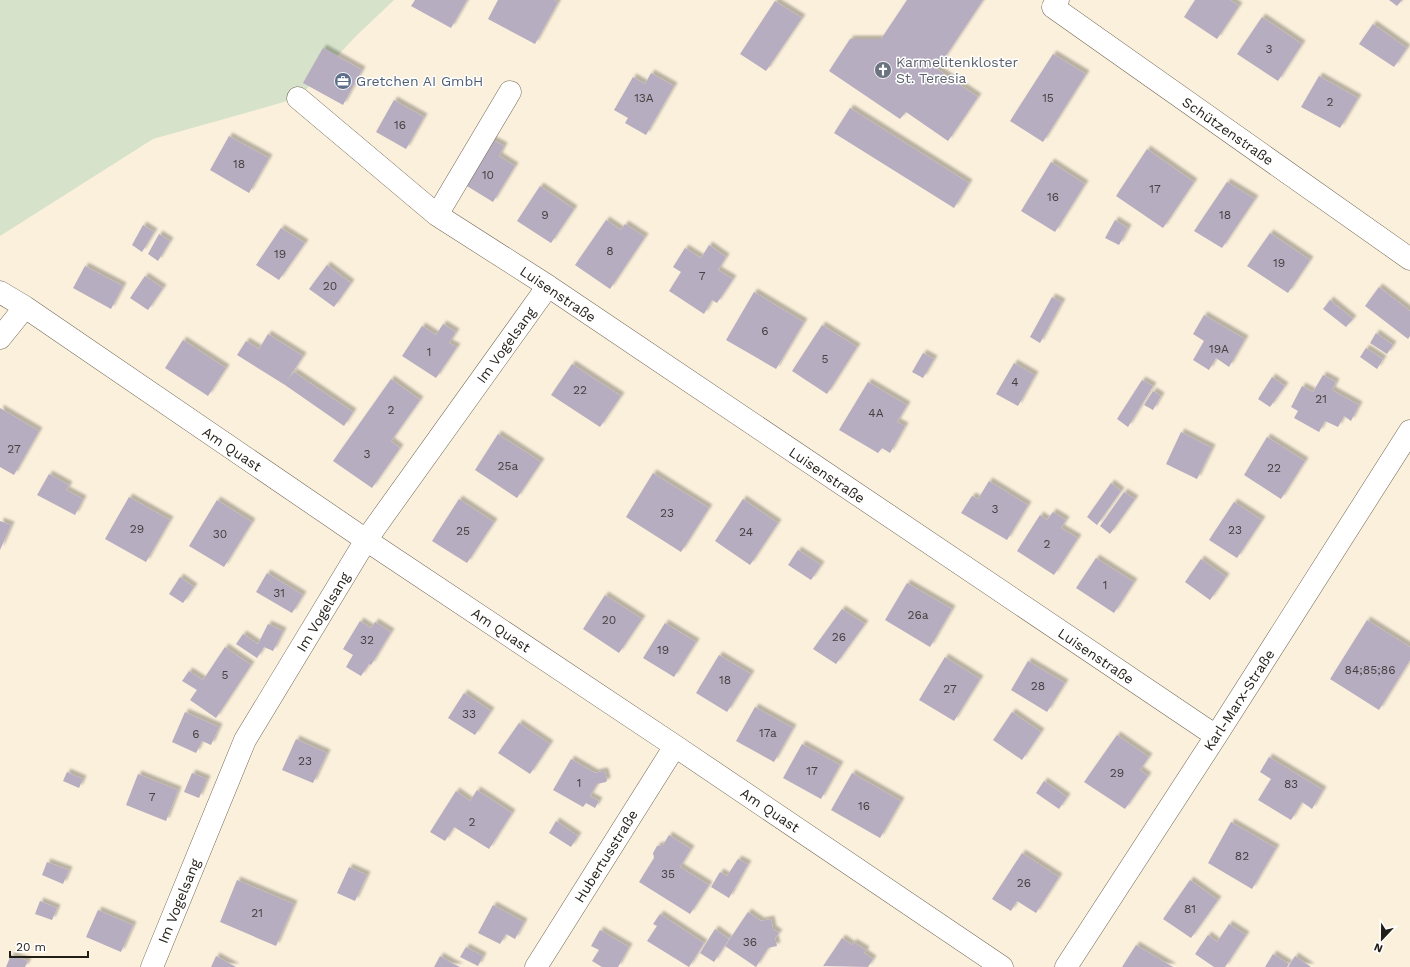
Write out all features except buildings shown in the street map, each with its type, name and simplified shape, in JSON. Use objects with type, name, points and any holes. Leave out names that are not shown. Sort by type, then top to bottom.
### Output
[{"type":"street","name":"Schützenstraße","points":[[1058,0],[1053,7],[1410,259]]},
{"type":"street","points":[[437,215],[510,92]]},
{"type":"street","name":"Luisenstraße","points":[[298,98],[437,215],[548,286],[1216,736]]},
{"type":"street","name":"Im Vogelsang","points":[[152,967],[245,740],[366,540],[548,286]]},
{"type":"street","name":"Am Quast","points":[[0,292],[25,306],[366,540],[675,746],[1002,967]]},
{"type":"street","points":[[0,338],[25,306]]},
{"type":"street","name":"Karl-Marx-Straße","points":[[1066,967],[1216,736],[1410,431]]},
{"type":"street","name":"Hubertusstraße","points":[[536,967],[675,746]]},
{"type":"green space","points":[[0,0],[394,0],[356,36],[298,98],[153,139],[0,236]]},
{"type":"place","name":"Karmelitenkloster St. Teresia","points":[[883,70]]},
{"type":"place","name":"Gretchen AI GmbH","points":[[343,81]]}]
